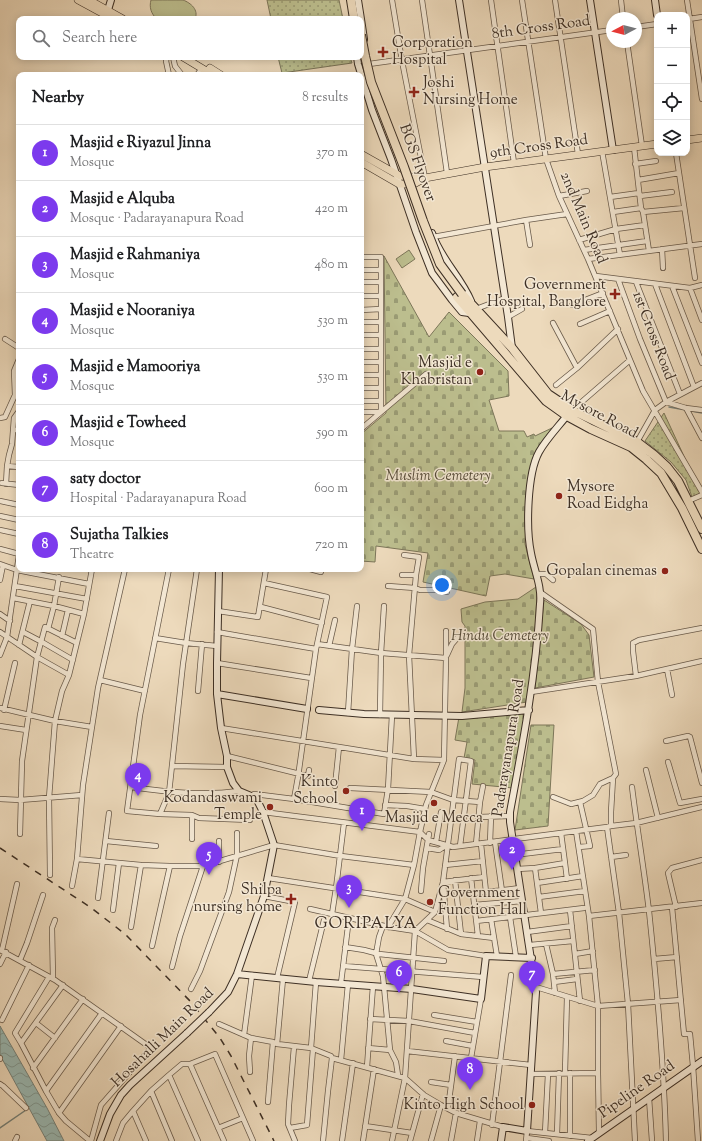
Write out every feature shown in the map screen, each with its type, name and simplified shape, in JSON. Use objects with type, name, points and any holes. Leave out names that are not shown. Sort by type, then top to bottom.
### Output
[{"type":"highway","points":[[350,0],[353,16]]},
{"type":"highway","points":[[357,0],[360,16]]},
{"type":"highway","name":"BGS Flyover","points":[[364,56],[371,82],[440,264],[459,296]]},
{"type":"highway","points":[[361,60],[367,81],[438,266],[459,296],[473,309]]},
{"type":"highway","name":"Mysore Road","points":[[473,309],[512,348],[548,394],[572,411],[590,429],[631,447],[661,473],[682,508],[702,549]]},
{"type":"highway","name":"Mysore Road","points":[[473,309],[546,401],[572,411],[637,442],[667,467],[678,481],[702,529]]},
{"type":"main road","points":[[78,0],[107,16]]},
{"type":"main road","points":[[89,0],[118,16]]},
{"type":"main road","points":[[188,60],[208,72]]},
{"type":"main road","points":[[196,60],[216,72]]},
{"type":"main road","points":[[690,140],[702,138]]},
{"type":"main road","name":"9th Cross Road","points":[[425,178],[485,167],[654,144]]},
{"type":"main road","points":[[364,156],[400,176],[425,178]]},
{"type":"main road","points":[[364,164],[399,184],[414,184],[425,178]]},
{"type":"main road","points":[[384,167],[392,164]]},
{"type":"street","points":[[108,10],[111,0]]},
{"type":"street","points":[[347,0],[350,16]]},
{"type":"street","points":[[392,0],[402,61],[425,178]]},
{"type":"street","points":[[422,0],[447,173]]},
{"type":"street","points":[[459,0],[512,348]]},
{"type":"street","points":[[491,0],[514,163]]},
{"type":"street","name":"2nd Main Road","points":[[522,0],[546,159],[559,196],[596,276],[643,390],[700,483],[702,492]]},
{"type":"street","points":[[556,0],[578,154]]},
{"type":"street","points":[[590,0],[613,150]]},
{"type":"street","points":[[621,0],[622,12]]},
{"type":"street","points":[[655,0],[657,12]]},
{"type":"street","points":[[687,0],[688,12]]},
{"type":"street","points":[[690,19],[702,17]]},
{"type":"street","points":[[642,26],[654,24]]},
{"type":"street","points":[[690,25],[702,99]]},
{"type":"street","name":"8th Cross Road","points":[[369,64],[402,61],[606,31]]},
{"type":"street","points":[[364,39],[369,64],[376,86],[433,237],[448,264],[467,292],[473,309]]},
{"type":"street","points":[[628,48],[638,146],[635,164],[649,251]]},
{"type":"street","points":[[165,60],[167,72]]},
{"type":"street","points":[[174,60],[175,66],[180,72]]},
{"type":"street","points":[[357,60],[360,72]]},
{"type":"street","points":[[199,72],[202,68]]},
{"type":"street","points":[[364,84],[372,110],[432,273],[462,312],[505,298]]},
{"type":"street","points":[[602,151],[620,255]]},
{"type":"street","points":[[676,156],[695,278]]},
{"type":"street","points":[[635,164],[656,161]]},
{"type":"street","points":[[638,180],[679,174]]},
{"type":"street","points":[[559,196],[587,191]]},
{"type":"street","points":[[610,197],[672,192]]},
{"type":"street","points":[[613,212],[684,208]]},
{"type":"street","points":[[433,237],[567,214]]},
{"type":"street","points":[[526,220],[530,245]]},
{"type":"street","points":[[579,240],[616,229],[645,225]]},
{"type":"street","points":[[584,250],[647,242]]},
{"type":"street","points":[[588,259],[702,244]]},
{"type":"street","points":[[662,249],[663,268]]},
{"type":"street","points":[[364,257],[381,257],[381,412]]},
{"type":"street","points":[[364,270],[381,270]]},
{"type":"street","points":[[596,276],[690,288],[702,285]]},
{"type":"street","name":"1st Cross Road","points":[[618,279],[640,339],[666,402]]},
{"type":"street","points":[[364,282],[381,282]]},
{"type":"street","points":[[636,282],[680,394]]},
{"type":"street","points":[[655,284],[694,387]]},
{"type":"street","points":[[672,286],[702,363]]},
{"type":"street","points":[[690,288],[702,320]]},
{"type":"street","points":[[572,305],[603,293]]},
{"type":"street","points":[[364,296],[381,296]]},
{"type":"street","points":[[508,317],[522,309]]},
{"type":"street","points":[[364,310],[381,310]]},
{"type":"street","points":[[580,324],[610,311]]},
{"type":"street","points":[[364,322],[381,322]]},
{"type":"street","points":[[553,323],[577,368]]},
{"type":"street","points":[[556,385],[577,368],[618,329]]},
{"type":"street","points":[[364,335],[381,335]]},
{"type":"street","points":[[5,339],[16,346]]},
{"type":"street","points":[[364,349],[381,349]]},
{"type":"street","points":[[572,411],[630,360]]},
{"type":"street","points":[[364,362],[381,362]]},
{"type":"street","points":[[0,418],[5,417],[15,395],[14,371],[16,366]]},
{"type":"street","points":[[364,426],[426,374]]},
{"type":"street","points":[[364,375],[381,376]]},
{"type":"street","points":[[637,442],[655,410],[666,402],[702,383]]},
{"type":"street","points":[[364,388],[381,388]]},
{"type":"street","points":[[364,401],[381,401]]},
{"type":"street","points":[[666,402],[686,408],[702,410]]},
{"type":"street","points":[[686,408],[702,438]]},
{"type":"street","name":"Padarayanapura Road","points":[[526,1140],[536,987],[514,855],[510,816],[529,710],[538,638],[540,592],[530,553],[528,505],[531,477],[534,463],[539,452],[572,411]]},
{"type":"street","points":[[364,412],[381,412]]},
{"type":"street","points":[[16,415],[14,418],[12,444],[4,483],[16,485]]},
{"type":"street","points":[[7,466],[16,467]]},
{"type":"street","points":[[688,501],[702,495]]},
{"type":"street","points":[[0,501],[16,504]]},
{"type":"street","points":[[0,516],[16,519]]},
{"type":"street","points":[[0,530],[16,533]]},
{"type":"street","points":[[0,549],[16,553]]},
{"type":"street","points":[[404,555],[419,557],[409,655],[414,759]]},
{"type":"street","points":[[0,580],[1,565],[16,570]]},
{"type":"street","points":[[0,654],[7,637],[17,572]]},
{"type":"street","points":[[37,572],[90,584]]},
{"type":"street","points":[[50,875],[49,798],[55,721],[62,690],[69,676],[77,644],[92,572]]},
{"type":"street","points":[[72,886],[77,859],[82,795],[92,727],[100,680],[124,572]]},
{"type":"street","points":[[168,572],[140,716],[127,811],[192,816],[199,818],[250,820]]},
{"type":"street","points":[[160,814],[169,792],[182,672],[197,572]]},
{"type":"street","points":[[219,572],[217,694],[221,728],[227,756],[227,767],[233,783],[239,791],[256,798],[254,794],[384,814],[388,789],[392,715]]},
{"type":"street","points":[[218,611],[258,617],[265,572]]},
{"type":"street","points":[[536,574],[546,574],[553,580]]},
{"type":"street","points":[[402,575],[416,575]]},
{"type":"street","points":[[20,834],[22,761],[28,715],[37,657],[45,627],[48,628],[54,606],[58,577]]},
{"type":"street","points":[[264,583],[327,597],[316,646],[294,799]]},
{"type":"street","points":[[15,586],[87,599]]},
{"type":"street","points":[[388,586],[447,592]]},
{"type":"street","points":[[540,592],[593,629],[598,682],[616,774],[613,778],[609,826],[611,857],[619,912],[628,1004],[635,1141]]},
{"type":"street","points":[[13,598],[54,606],[84,614]]},
{"type":"street","points":[[19,645],[30,601]]},
{"type":"street","points":[[348,713],[352,649],[357,606]]},
{"type":"street","points":[[380,714],[381,653],[384,606]]},
{"type":"street","points":[[260,607],[322,623]]},
{"type":"street","points":[[62,636],[68,610]]},
{"type":"street","points":[[0,614],[10,621]]},
{"type":"street","points":[[329,646],[335,620]]},
{"type":"street","points":[[48,628],[77,644]]},
{"type":"street","points":[[636,676],[632,651],[633,643],[639,640],[702,628]]},
{"type":"street","points":[[398,1075],[396,1062],[390,1050],[382,969],[376,954],[379,937],[404,899],[414,865],[425,809],[444,760],[446,716],[446,631]]},
{"type":"street","points":[[0,632],[69,676]]},
{"type":"street","points":[[23,632],[73,660]]},
{"type":"street","points":[[217,632],[316,646],[446,658]]},
{"type":"street","points":[[446,658],[452,644],[459,636]]},
{"type":"street","points":[[155,638],[217,646]]},
{"type":"street","points":[[198,691],[202,644]]},
{"type":"street","points":[[531,692],[636,676],[702,661]]},
{"type":"street","points":[[15,662],[2,709],[55,721],[92,727]]},
{"type":"street","points":[[217,663],[311,678]]},
{"type":"street","points":[[668,669],[672,695]]},
{"type":"street","points":[[100,680],[145,691]]},
{"type":"street","points":[[217,694],[307,709]]},
{"type":"street","points":[[319,710],[348,713],[446,716],[529,710]]},
{"type":"street","points":[[0,726],[26,730]]},
{"type":"street","points":[[221,728],[414,759],[444,760]]},
{"type":"street","points":[[666,741],[688,736],[690,737],[702,782]]},
{"type":"street","points":[[335,786],[339,747]]},
{"type":"street","points":[[227,756],[308,776],[309,770]]},
{"type":"street","points":[[392,1141],[405,1078],[415,931],[435,912],[442,882],[459,759],[471,761],[460,846]]},
{"type":"street","points":[[263,812],[420,832],[428,840],[453,847],[512,840],[576,830],[636,823],[701,807],[700,799],[681,804],[679,802],[668,762]]},
{"type":"street","points":[[172,766],[227,767]]},
{"type":"street","points":[[646,770],[658,818]]},
{"type":"street","points":[[553,797],[571,804],[580,802],[593,795],[600,784],[613,778]]},
{"type":"street","points":[[482,786],[478,844],[483,861],[486,892]]},
{"type":"street","points":[[131,787],[169,792],[221,794],[239,791]]},
{"type":"street","points":[[632,787],[649,909],[654,960],[664,1087],[666,1141]]},
{"type":"street","points":[[350,788],[431,792],[453,800],[480,802]]},
{"type":"street","points":[[0,799],[20,800],[82,795]]},
{"type":"street","name":"Hosahalli Main Road","points":[[100,1141],[110,1114],[121,1095],[209,1012],[228,992],[237,974],[264,896],[274,845],[263,812],[256,798]]},
{"type":"street","points":[[579,847],[590,846],[580,802]]},
{"type":"street","points":[[684,803],[685,811]]},
{"type":"street","points":[[385,806],[407,806],[425,809]]},
{"type":"street","points":[[436,842],[442,812]]},
{"type":"street","points":[[98,898],[109,813]]},
{"type":"street","points":[[192,816],[192,839]]},
{"type":"street","points":[[491,816],[492,842],[502,891]]},
{"type":"street","points":[[479,817],[510,816]]},
{"type":"street","points":[[332,914],[341,856],[344,822]]},
{"type":"street","points":[[576,830],[589,916],[598,1006],[599,1132]]},
{"type":"street","points":[[191,989],[200,971],[229,892],[237,855],[237,833]]},
{"type":"street","points":[[561,833],[567,879]]},
{"type":"street","points":[[421,892],[423,868],[429,834]]},
{"type":"street","points":[[106,841],[156,846]]},
{"type":"street","points":[[219,841],[219,862]]},
{"type":"street","points":[[77,859],[141,865],[203,866],[274,845],[341,856],[414,865]]},
{"type":"street","points":[[427,848],[439,850],[447,845]]},
{"type":"street","points":[[514,855],[563,849]]},
{"type":"street","points":[[611,857],[626,855]]},
{"type":"street","points":[[700,1141],[690,1034],[684,1034],[674,907],[668,873],[672,868],[702,860]]},
{"type":"street","points":[[444,866],[483,861]]},
{"type":"street","points":[[113,910],[120,863]]},
{"type":"street","points":[[517,869],[565,864]]},
{"type":"street","points":[[130,927],[141,865]]},
{"type":"street","points":[[152,946],[170,866]]},
{"type":"street","points":[[172,967],[180,936],[203,866]]},
{"type":"street","points":[[535,868],[541,913]]},
{"type":"street","points":[[537,883],[583,876]]},
{"type":"street","points":[[442,882],[484,877]]},
{"type":"street","points":[[268,878],[404,899],[435,912]]},
{"type":"street","points":[[471,878],[478,936]]},
{"type":"street","points":[[455,880],[461,934]]},
{"type":"street","points":[[442,882],[447,928]]},
{"type":"street","points":[[0,964],[17,884]]},
{"type":"street","points":[[473,893],[520,888]]},
{"type":"street","points":[[539,897],[585,890]]},
{"type":"street","points":[[20,960],[27,944],[43,895]]},
{"type":"street","points":[[264,896],[295,902],[280,978],[275,1043],[268,1102]]},
{"type":"street","points":[[474,905],[522,901]]},
{"type":"street","points":[[589,916],[702,903]]},
{"type":"street","points":[[476,921],[584,908]]},
{"type":"street","points":[[310,909],[415,931],[448,950],[486,956],[532,958]]},
{"type":"street","points":[[570,910],[580,1001]]},
{"type":"street","points":[[510,917],[516,957]]},
{"type":"street","points":[[341,983],[349,918]]},
{"type":"street","points":[[491,919],[497,956]]},
{"type":"street","points":[[2,951],[51,977],[150,1048],[101,1105],[90,1141],[66,1121],[59,1113],[15,1033],[51,977],[52,928],[55,920]]},
{"type":"street","points":[[290,1128],[307,1125],[312,1049],[313,981],[324,920]]},
{"type":"street","points":[[427,920],[461,934],[494,938]]},
{"type":"street","points":[[527,932],[572,926]]},
{"type":"street","points":[[530,945],[573,941]]},
{"type":"street","points":[[546,944],[553,974],[555,993]]},
{"type":"street","points":[[345,947],[376,954],[444,961]]},
{"type":"street","points":[[575,954],[593,951]]},
{"type":"street","points":[[471,1058],[481,999],[486,956]]},
{"type":"street","points":[[654,960],[677,957]]},
{"type":"street","points":[[2,1020],[29,965]]},
{"type":"street","points":[[343,966],[484,977]]},
{"type":"street","points":[[553,974],[595,970]]},
{"type":"street","points":[[237,974],[384,986],[481,999]]},
{"type":"street","points":[[244,1035],[252,975]]},
{"type":"street","points":[[492,1125],[511,975]]},
{"type":"street","points":[[554,982],[577,979]]},
{"type":"street","points":[[341,1060],[348,984]]},
{"type":"street","points":[[21,1043],[63,985]]},
{"type":"street","points":[[367,1067],[373,986]]},
{"type":"street","points":[[536,987],[598,1006],[681,1000]]},
{"type":"street","points":[[567,996],[570,1136]]},
{"type":"street","points":[[33,1068],[83,999]]},
{"type":"street","points":[[46,1091],[102,1013]]},
{"type":"street","points":[[434,1015],[477,1022]]},
{"type":"street","points":[[370,1019],[409,1022],[475,1033]]},
{"type":"street","points":[[36,1023],[55,1038]]},
{"type":"street","points":[[220,1024],[251,1038],[294,1047],[312,1049],[332,1058],[398,1075],[405,1078],[423,1094],[456,1113],[492,1125],[590,1139]]},
{"type":"street","points":[[59,1113],[121,1026]]},
{"type":"street","points":[[250,1072],[249,1056],[251,1038]]},
{"type":"street","points":[[446,1041],[473,1046]]},
{"type":"street","points":[[294,1047],[288,1124],[295,1141]]},
{"type":"street","points":[[368,1048],[390,1050]]},
{"type":"street","points":[[407,1051],[531,1065]]},
{"type":"street","points":[[116,1141],[123,1123],[151,1092],[169,1075],[182,1064],[190,1064],[215,1054],[253,1141]]},
{"type":"street","points":[[448,1108],[455,1056]]},
{"type":"street","points":[[323,1141],[332,1058]]},
{"type":"street","name":"Pipeline Road","points":[[590,1139],[702,1061]]},
{"type":"street","points":[[190,1064],[224,1141]]},
{"type":"street","points":[[342,1141],[353,1064]]},
{"type":"street","points":[[363,1141],[374,1069]]},
{"type":"street","points":[[557,1134],[558,1073]]},
{"type":"street","points":[[531,1074],[598,1073]]},
{"type":"street","points":[[545,1133],[548,1074]]},
{"type":"street","points":[[169,1075],[198,1141]]},
{"type":"street","points":[[431,1082],[451,1085]]},
{"type":"street","points":[[0,1084],[26,1108]]},
{"type":"street","points":[[151,1092],[172,1141]]},
{"type":"street","points":[[410,1141],[423,1094]]},
{"type":"street","points":[[649,1098],[652,1141]]},
{"type":"street","points":[[431,1141],[441,1105]]},
{"type":"street","points":[[132,1112],[146,1141]]},
{"type":"street","points":[[451,1141],[456,1113]]},
{"type":"street","points":[[218,1128],[243,1118]]},
{"type":"street","points":[[477,1141],[480,1121]]},
{"type":"street","points":[[365,1126],[412,1134]]},
{"type":"street","points":[[501,1141],[503,1127]]},
{"type":"street","points":[[526,1140],[549,1141]]},
{"type":"green space","points":[[151,0],[183,0],[194,7],[196,16],[154,16],[150,5]]},
{"type":"green space","points":[[267,0],[339,0],[342,16],[270,16]]},
{"type":"green space","points":[[279,60],[351,60],[352,63],[289,72],[282,72]]},
{"type":"green space","points":[[409,250],[415,259],[402,268],[396,259]]},
{"type":"green space","name":"Muslim Cemetery","points":[[384,256],[429,337],[449,312],[508,371],[509,396],[489,400],[499,431],[524,431],[527,437],[534,434],[535,436],[552,428],[537,449],[528,484],[525,544],[534,579],[505,574],[490,576],[486,596],[423,582],[428,553],[376,546],[375,562],[364,561],[364,431],[386,413]]},
{"type":"green space","points":[[664,413],[701,493],[692,497],[686,480],[671,462],[645,441]]},
{"type":"green space","name":"Hindu Cemetery","points":[[536,587],[535,633],[527,702],[462,712],[465,688],[465,626],[462,622],[461,609],[485,602],[518,599]]},
{"type":"green space","name":"Hindu Cemetery","points":[[544,600],[581,624],[589,635],[594,677],[535,688]]},
{"type":"green space","points":[[525,712],[513,788],[472,784],[475,760],[464,758],[467,742],[455,740],[459,717]]},
{"type":"green space","points":[[531,725],[554,725],[548,826],[515,830]]},
{"type":"water","points":[[0,1026],[64,1141],[47,1141],[0,1055]]},
{"type":"waterway","points":[[669,407],[702,413]]},
{"type":"waterway","points":[[0,1128],[26,1110]]},
{"type":"railway","points":[[0,848],[90,907],[125,934],[190,1001],[220,1038],[231,1056],[274,1141]]},
{"type":"place","name":"Corporation Hospital","points":[[383,52]]},
{"type":"place","name":"Joshi Nursing Home","points":[[414,92]]},
{"type":"place","name":"Government Hospital, Banglore","points":[[615,294]]},
{"type":"place","name":"Masjid e Khabristan","points":[[480,372]]},
{"type":"place","name":"Mysore Road Eidgha","points":[[559,496]]},
{"type":"place","name":"Gopalan cinemas","points":[[665,571]]},
{"type":"place","name":"Kinto School","points":[[346,791]]},
{"type":"place","name":"Masjid e Nooraniya","points":[[138,796]]},
{"type":"place","name":"Masjid e Mecca","points":[[434,803]]},
{"type":"place","name":"Kodandaswami Temple","points":[[270,807]]},
{"type":"place","name":"Masjid e Riyazul Jinna","points":[[362,831]]},
{"type":"place","name":"Masjid e Alquba","points":[[512,870]]},
{"type":"place","name":"Masjid e Mamooriya","points":[[209,875]]},
{"type":"place","name":"Shilpa nursing home","points":[[291,899]]},
{"type":"place","name":"Government Function Hall","points":[[430,902]]},
{"type":"place","name":"Masjid e Rahmaniya","points":[[349,908]]},
{"type":"place","name":"Masjid e Towheed","points":[[399,993]]},
{"type":"place","name":"saty doctor","points":[[532,994]]},
{"type":"place","name":"Sujatha Talkies","points":[[470,1090]]},
{"type":"place","name":"Kinto High School","points":[[532,1105]]},
{"type":"district","name":"GORIPALYA","points":[[366,924]]}]
